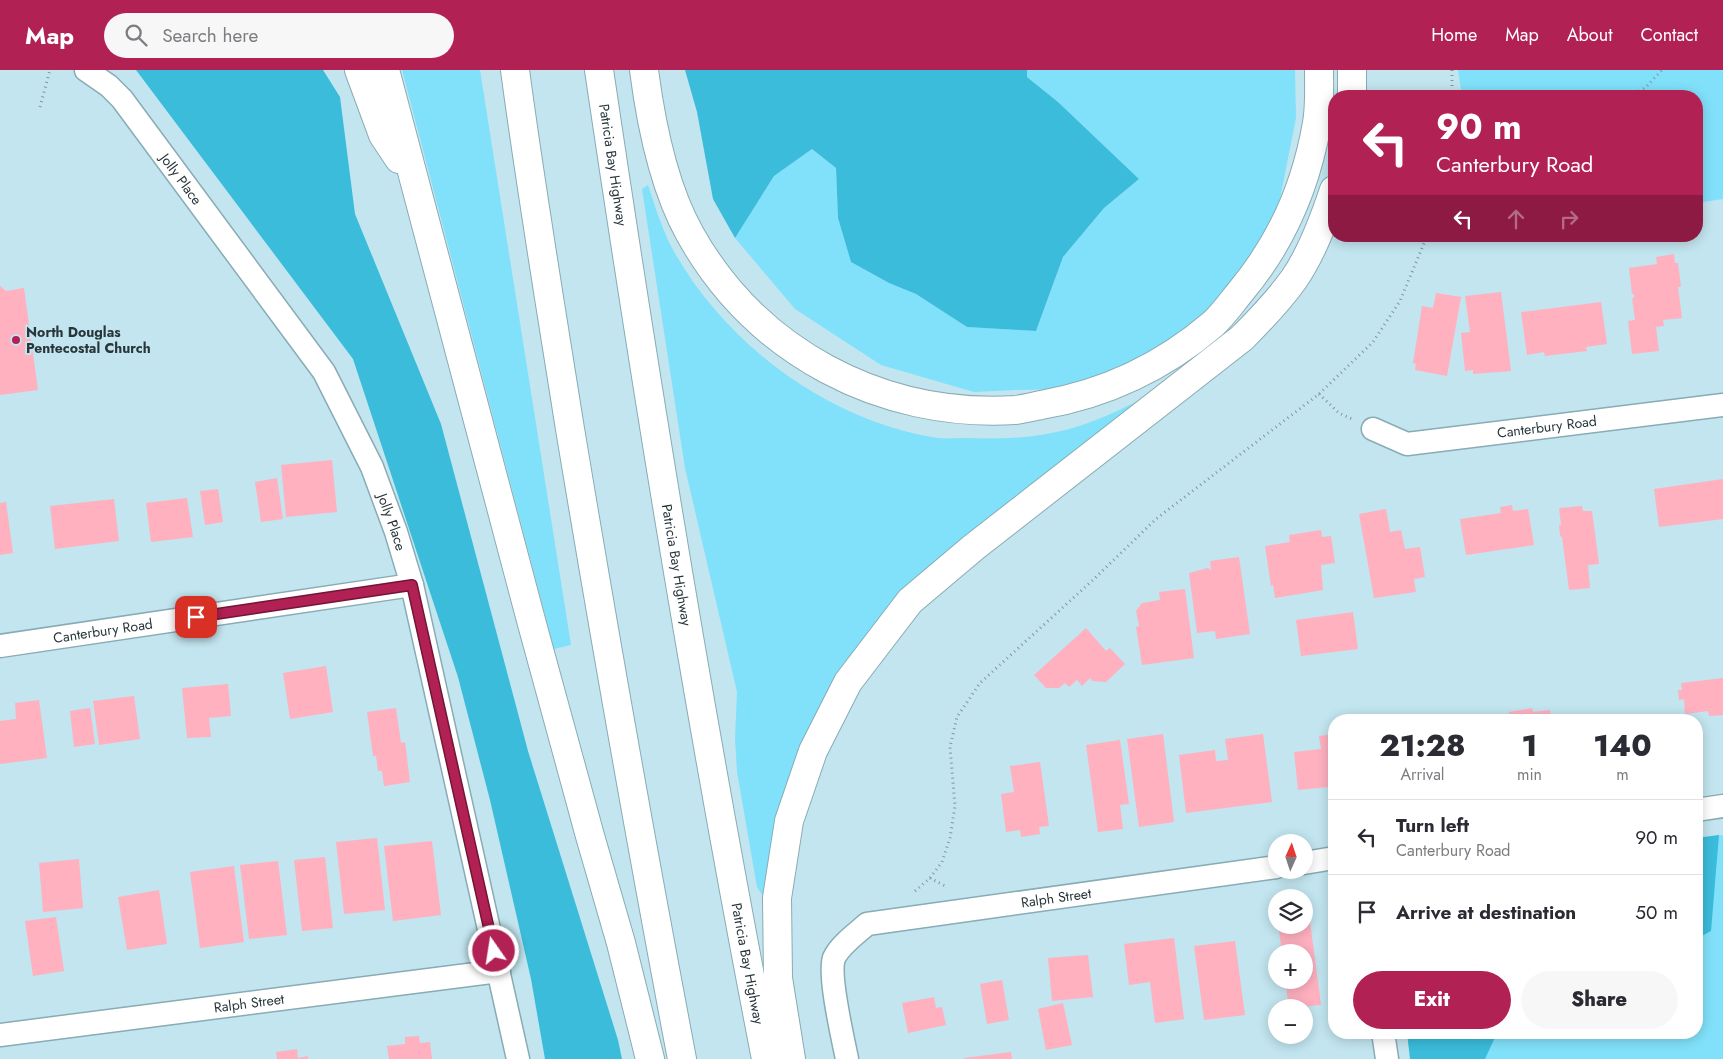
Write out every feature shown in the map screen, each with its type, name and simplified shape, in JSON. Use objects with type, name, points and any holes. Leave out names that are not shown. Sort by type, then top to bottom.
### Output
[{"type":"highway","points":[[359,70],[383,135],[416,186]]},
{"type":"highway","points":[[386,70],[532,624],[621,943],[650,1059]]},
{"type":"highway","points":[[515,70],[588,540],[682,1059]]},
{"type":"highway","name":"Patricia Bay Highway","points":[[599,70],[632,293],[686,621],[766,1059]]},
{"type":"highway","points":[[644,70],[649,108],[670,190],[690,234],[720,280],[752,314],[782,340],[820,366],[862,387],[911,402],[968,410],[1017,410],[1065,401],[1113,386],[1158,364],[1214,323],[1258,270],[1283,228],[1304,181],[1317,121],[1320,70]]},
{"type":"highway","points":[[1352,70],[1352,90]]},
{"type":"highway","points":[[791,1059],[778,978],[777,898],[789,821],[813,750],[848,682],[910,601],[974,547],[1242,338],[1270,310],[1295,277],[1328,207]]},
{"type":"street","name":"Jolly Place","points":[[86,70],[122,98],[324,372],[372,467],[396,532],[412,585],[518,1059]]},
{"type":"street","name":"Canterbury Road","points":[[1373,429],[1407,444],[1723,405]]},
{"type":"street","name":"Canterbury Road","points":[[0,646],[412,585]]},
{"type":"street","points":[[1703,809],[1723,806]]},
{"type":"street","points":[[1313,862],[1328,859]]},
{"type":"street","name":"Ralph Street","points":[[847,1059],[832,975],[834,958],[845,944],[867,924],[1268,867]]},
{"type":"street","name":"Ralph Street","points":[[0,1035],[499,971]]},
{"type":"street","points":[[1384,1039],[1387,1059]]},
{"type":"path","points":[[40,107],[50,70]]},
{"type":"path","points":[[1452,70],[1452,90]]},
{"type":"path","points":[[1641,90],[1662,70]]},
{"type":"path","points":[[930,878],[942,862],[950,838],[955,806],[950,747],[957,716],[980,683],[1094,579],[1156,519],[1319,394],[1373,342],[1400,301],[1425,242]]},
{"type":"path","points":[[1319,394],[1339,413],[1373,429]]},
{"type":"shaded area","points":[[136,70],[323,70],[340,97],[355,214],[441,424],[528,751],[618,1040],[622,1059],[545,1059],[531,979],[490,800],[458,677],[353,359]]},
{"type":"shaded area","points":[[402,70],[480,70],[571,645],[554,649]]},
{"type":"shaded area","points":[[685,70],[1027,70],[1027,77],[1058,102],[1139,179],[1104,208],[1063,257],[1036,331],[967,327],[916,294],[889,283],[851,262],[838,218],[836,168],[812,149],[774,176],[735,238],[713,199],[697,112]]},
{"type":"shaded area","points":[[1027,70],[1295,70],[1296,118],[1279,204],[1253,252],[1206,312],[1146,361],[1073,389],[974,392],[881,365],[795,309],[735,238],[774,176],[812,149],[836,168],[838,218],[851,262],[889,283],[916,294],[967,327],[1036,331],[1063,257],[1104,208],[1139,179],[1058,102],[1027,77]]},
{"type":"shaded area","points":[[1458,70],[1723,70],[1723,199],[1703,202],[1703,90],[1461,90]]},
{"type":"shaded area","points":[[648,185],[671,247],[698,289],[725,321],[754,350],[787,375],[822,398],[860,416],[898,429],[938,438],[997,438],[1040,435],[1067,430],[1097,420],[1169,385],[867,641],[763,896],[757,887],[737,772],[735,739],[737,692],[685,468],[642,189]]},
{"type":"shaded area","points":[[1719,835],[1711,931],[1703,935],[1703,837]]},
{"type":"shaded area","points":[[1723,835],[1723,1059],[1411,1059],[1408,1039],[1703,1039],[1703,837]]},
{"type":"shaded area","points":[[1408,1039],[1494,1039],[1485,1059],[1410,1059]]},
{"type":"building","points":[[1674,254],[1675,263],[1678,263],[1681,287],[1678,287],[1682,318],[1663,320],[1664,326],[1656,327],[1659,351],[1632,354],[1628,321],[1635,320],[1632,298],[1634,298],[1634,294],[1632,294],[1629,268],[1657,264],[1656,257]]},
{"type":"building","name":"North Douglas Pentecostal Church","points":[[0,286],[6,291],[24,288],[38,390],[0,395]]},
{"type":"building","points":[[1501,292],[1511,371],[1473,374],[1473,370],[1465,371],[1461,333],[1470,332],[1465,296]]},
{"type":"building","points":[[1436,293],[1461,297],[1447,376],[1415,370],[1416,364],[1413,363],[1422,306],[1433,308]]},
{"type":"building","points":[[1601,302],[1607,344],[1586,347],[1587,351],[1545,356],[1544,352],[1527,355],[1521,312]]},
{"type":"building","points":[[332,460],[337,512],[286,517],[281,465]]},
{"type":"building","points":[[277,478],[283,519],[261,522],[255,482]]},
{"type":"building","points":[[1723,479],[1723,519],[1659,527],[1654,489]]},
{"type":"building","points":[[218,489],[223,522],[205,525],[200,491]]},
{"type":"building","points":[[187,498],[193,537],[151,542],[146,503]]},
{"type":"building","points":[[114,499],[119,541],[55,549],[50,506]]},
{"type":"building","points":[[6,502],[13,553],[0,555],[0,503]]},
{"type":"building","points":[[1512,505],[1513,511],[1528,509],[1534,545],[1466,555],[1460,519],[1501,513],[1500,507]]},
{"type":"building","points":[[1582,506],[1583,511],[1592,511],[1599,564],[1588,565],[1590,588],[1569,590],[1562,537],[1560,536],[1559,508]]},
{"type":"building","points":[[1386,509],[1390,532],[1401,530],[1405,549],[1420,547],[1425,577],[1414,579],[1416,592],[1374,598],[1359,514]]},
{"type":"building","points":[[1321,530],[1322,537],[1331,536],[1335,563],[1321,565],[1323,590],[1275,598],[1273,585],[1271,586],[1265,546],[1290,542],[1289,535]]},
{"type":"building","points":[[1239,557],[1250,634],[1216,639],[1215,631],[1197,633],[1189,573],[1208,568],[1211,570],[1210,561]]},
{"type":"building","points":[[1185,589],[1194,658],[1142,665],[1136,627],[1139,626],[1136,611],[1142,603],[1160,600],[1159,592]]},
{"type":"building","points":[[1353,612],[1358,649],[1301,656],[1296,620]]},
{"type":"building","points":[[1086,628],[1106,651],[1110,648],[1125,664],[1106,682],[1092,681],[1090,678],[1082,686],[1077,680],[1069,687],[1065,683],[1059,688],[1046,688],[1034,675]]},
{"type":"building","points":[[326,666],[333,712],[290,719],[283,673]]},
{"type":"building","points":[[1723,678],[1723,715],[1709,716],[1708,711],[1685,714],[1684,699],[1679,700],[1678,690],[1682,690],[1681,683]]},
{"type":"building","points":[[228,684],[231,716],[209,718],[211,737],[187,738],[182,688]]},
{"type":"building","points":[[134,696],[140,739],[99,745],[93,701]]},
{"type":"building","points":[[39,700],[47,758],[0,764],[0,721],[16,719],[15,703]]},
{"type":"building","points":[[90,708],[95,744],[74,747],[70,711]]},
{"type":"building","points":[[396,708],[401,743],[405,742],[410,782],[384,786],[382,771],[378,771],[376,756],[373,756],[367,712]]},
{"type":"building","points":[[1532,708],[1533,712],[1550,710],[1550,714],[1509,714],[1509,712]]},
{"type":"building","points":[[1163,734],[1174,822],[1139,827],[1127,739]]},
{"type":"building","points":[[1263,734],[1272,802],[1186,813],[1179,755],[1215,750],[1216,761],[1228,760],[1225,739]]},
{"type":"building","points":[[1328,735],[1328,787],[1298,790],[1294,752],[1321,749],[1319,736]]},
{"type":"building","points":[[1120,740],[1129,804],[1120,805],[1123,829],[1098,832],[1086,745]]},
{"type":"building","points":[[1040,762],[1049,826],[1039,827],[1040,834],[1021,837],[1020,830],[1006,832],[1001,794],[1014,792],[1010,766]]},
{"type":"building","points":[[377,838],[385,910],[344,914],[336,842]]},
{"type":"building","points":[[432,841],[441,915],[393,921],[384,846]]},
{"type":"building","points":[[325,857],[333,928],[302,931],[294,860]]},
{"type":"building","points":[[79,859],[83,908],[43,912],[39,863]]},
{"type":"building","points":[[278,861],[287,935],[249,939],[240,865]]},
{"type":"building","points":[[234,866],[244,942],[200,948],[190,872]]},
{"type":"building","points":[[159,890],[167,944],[127,950],[118,897]]},
{"type":"building","points":[[56,917],[64,971],[33,976],[25,921]]},
{"type":"building","points":[[1279,934],[1312,934],[1313,944],[1281,944]]},
{"type":"building","points":[[1174,938],[1184,1019],[1155,1023],[1150,982],[1129,985],[1124,944]]},
{"type":"building","points":[[1235,941],[1245,1015],[1204,1020],[1194,946]]},
{"type":"building","points":[[1313,944],[1321,1005],[1313,1006],[1313,999],[1288,999],[1286,989],[1313,989]]},
{"type":"building","points":[[1088,955],[1093,997],[1052,1001],[1048,958]]},
{"type":"building","points":[[1002,980],[1009,1020],[987,1024],[980,984]]},
{"type":"building","points":[[934,997],[936,1008],[942,1007],[946,1025],[908,1033],[902,1003]]},
{"type":"building","points":[[1063,1003],[1072,1045],[1046,1050],[1038,1009]]},
{"type":"building","points":[[419,1036],[420,1043],[430,1042],[432,1059],[389,1059],[387,1046],[405,1044],[405,1037]]},
{"type":"building","points":[[297,1049],[298,1058],[308,1056],[308,1059],[277,1059],[276,1052]]},
{"type":"building","points":[[1011,1052],[1012,1059],[964,1059],[964,1058]]},
{"type":"place","name":"North Douglas Pentecostal Church","points":[[16,340]]},
{"type":"route","points":[[196,617],[412,585],[494,951]]}]
